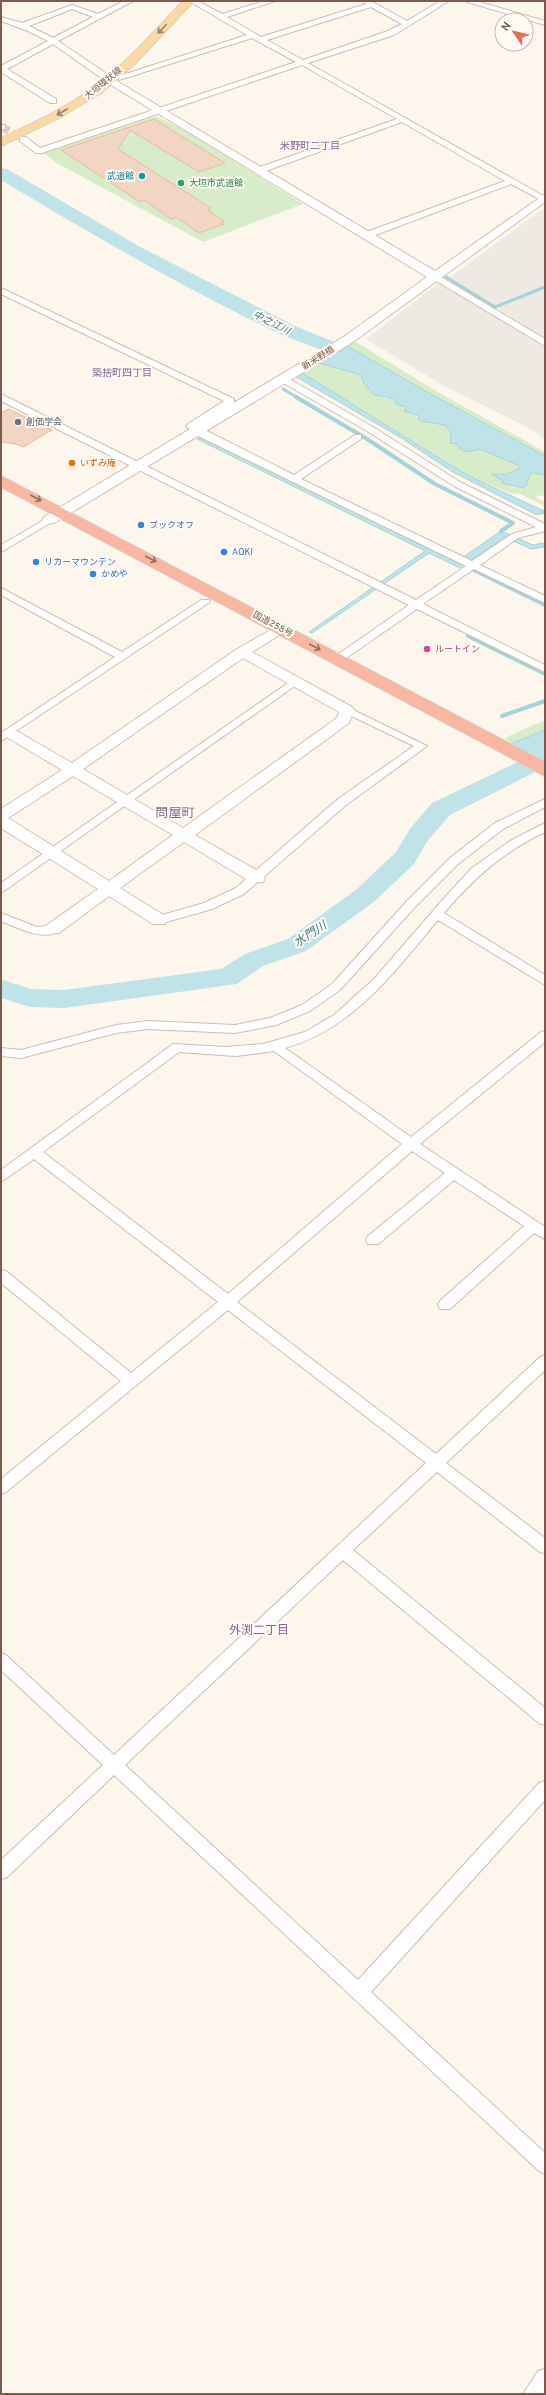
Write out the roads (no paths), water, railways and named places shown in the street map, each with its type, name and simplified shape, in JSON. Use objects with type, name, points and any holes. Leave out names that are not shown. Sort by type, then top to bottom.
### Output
[{"type":"highway","name":"国道258号","points":[[1,481],[56,516],[205,602],[338,659],[492,746],[545,782]]},
{"type":"highway","name":"国道258号","points":[[1,495],[56,516],[492,746],[545,770]]},
{"type":"main road","points":[[146,29],[177,1]]},
{"type":"main road","name":"大垣環状線","points":[[1,142],[41,124],[87,97],[110,80],[189,1]]},
{"type":"main road","name":"大垣環状線","points":[[1,130],[74,94],[100,74],[111,63]]},
{"type":"street","points":[[53,101],[2,69],[129,1]]},
{"type":"street","points":[[193,1],[402,120],[544,198]]},
{"type":"street","points":[[221,17],[271,1]]},
{"type":"street","points":[[24,139],[39,151],[391,33],[445,1]]},
{"type":"street","points":[[468,1],[545,23]]},
{"type":"street","points":[[261,39],[369,2],[408,23]]},
{"type":"street","points":[[24,25],[72,7],[99,17]]},
{"type":"street","points":[[1,19],[24,25],[53,42],[100,74],[545,343]]},
{"type":"street","points":[[122,78],[253,35]]},
{"type":"street","points":[[260,170],[402,120]]},
{"type":"street","points":[[368,236],[512,181]]},
{"type":"street","name":"新米野橋","points":[[56,516],[349,339],[544,198]]},
{"type":"street","points":[[1,291],[231,401],[191,426],[197,432],[545,600]]},
{"type":"street","points":[[285,378],[457,484],[545,528],[511,538],[471,564],[418,604],[338,659]]},
{"type":"street","points":[[1,397],[418,604],[545,669]]},
{"type":"street","points":[[294,479],[358,437]]},
{"type":"street","points":[[1,549],[56,516]]},
{"type":"street","points":[[1,591],[123,657]]},
{"type":"street","points":[[205,602],[123,657],[4,733],[72,770],[256,878]]},
{"type":"street","points":[[1,816],[72,770],[242,652],[275,632]]},
{"type":"street","points":[[1,821],[159,920],[208,906],[240,891],[342,802],[422,746],[347,710],[242,652]]},
{"type":"street","points":[[1,889],[124,800],[295,681]]},
{"type":"street","points":[[1,917],[36,931],[53,929],[344,720],[347,710]]},
{"type":"street","points":[[1,1052],[21,1054],[116,1029],[148,1025],[235,1029],[272,1022],[306,1008],[336,987],[411,904],[454,861],[499,826],[545,803]]},
{"type":"street","points":[[1,1177],[177,1047],[222,1052],[255,1050],[278,1046],[316,1032],[342,1014],[369,990],[468,879],[496,854],[545,826]]},
{"type":"street","points":[[437,914],[545,981]]},
{"type":"street","points":[[1,1488],[227,1303],[411,1144],[545,1035]]},
{"type":"street","points":[[278,1046],[280,1051],[411,1144],[455,1172],[545,1234]]},
{"type":"street","points":[[35,1153],[435,1464],[545,1547]]},
{"type":"street","points":[[373,1240],[455,1172]]},
{"type":"street","points":[[445,1305],[533,1226]]},
{"type":"street","points":[[1,1275],[132,1382]]},
{"type":"street","points":[[1,1871],[545,1361]]},
{"type":"street","points":[[343,1551],[545,1718]]},
{"type":"street","points":[[1,1660],[545,2165]]},
{"type":"street","points":[[359,1992],[545,1788]]},
{"type":"street","points":[[532,2394],[545,2378]]},
{"type":"water","points":[[344,344],[429,393],[545,456],[545,475],[533,473],[529,476],[527,485],[523,488],[501,483],[503,481],[491,474],[506,474],[519,469],[520,466],[480,449],[466,452],[460,449],[457,444],[450,443],[451,433],[445,425],[421,421],[418,419],[419,416],[404,411],[406,407],[396,404],[394,399],[373,394],[363,382],[361,375],[316,362]]},
{"type":"water","points":[[299,371],[471,477],[544,511],[542,512],[544,513],[537,515],[453,472],[403,439],[293,375]]},
{"type":"water","points":[[202,438],[456,562],[501,531],[533,545],[543,543],[545,547],[531,549],[505,537],[460,568],[429,553],[312,633],[309,632],[425,551],[197,439]]},
{"type":"water","points":[[545,730],[545,775],[498,749]]},
{"type":"waterway","name":"中之江川","points":[[1,173],[135,252],[290,331],[340,351],[364,365]]},
{"type":"waterway","points":[[446,277],[495,307],[545,287]]},
{"type":"waterway","points":[[283,389],[298,398]]},
{"type":"waterway","points":[[296,397],[367,439],[435,484],[513,523],[501,531]]},
{"type":"waterway","points":[[474,570],[545,605]]},
{"type":"waterway","points":[[468,636],[545,674]]},
{"type":"waterway","points":[[502,716],[545,701]]},
{"type":"waterway","name":"水門川","points":[[1,988],[30,998],[64,999],[228,977],[254,960],[297,945],[366,895],[405,858],[419,835],[441,809],[545,757]]},
{"type":"tunnel","points":[[2,127],[23,139]]},
{"type":"place","name":"武道館","points":[[142,176]]},
{"type":"place","name":"大垣市武道館","points":[[181,183]]},
{"type":"place","name":"創価学会","points":[[18,422]]},
{"type":"place","name":"いずみ庵","points":[[72,463]]},
{"type":"place","name":"ブックオフ","points":[[141,525]]},
{"type":"place","name":"AOKI","points":[[224,552]]},
{"type":"place","name":"リカーマウンテン","points":[[36,562]]},
{"type":"place","name":"かめや","points":[[93,574]]},
{"type":"place","name":"ルートイン","points":[[427,649]]},
{"type":"district","name":"米野町二丁目","points":[[310,145]]},
{"type":"district","name":"築捨町四丁目","points":[[122,372]]},
{"type":"district","name":"問屋町","points":[[175,812]]},
{"type":"district","name":"外渕二丁目","points":[[259,1630]]}]
